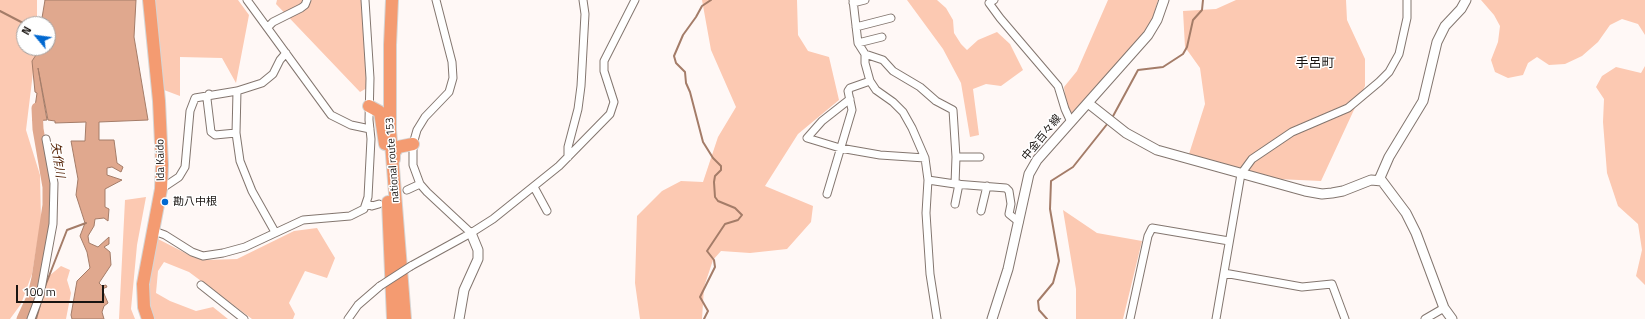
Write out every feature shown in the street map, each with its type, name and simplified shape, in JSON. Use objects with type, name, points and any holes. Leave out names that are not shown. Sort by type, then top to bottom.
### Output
[{"type":"highway","name":"Ida Kaido","points":[[148,319],[144,307],[143,284],[161,188],[159,101],[149,0]]},
{"type":"highway","name":"national route 153","points":[[387,0],[384,65],[384,144],[393,319]]},
{"type":"highway","name":"national route 153","points":[[392,0],[389,108],[394,193],[405,319]]},
{"type":"highway","points":[[369,106],[380,112],[384,144]]},
{"type":"highway","points":[[389,108],[394,135],[413,144]]},
{"type":"highway","points":[[394,193],[394,153],[401,145],[413,144]]},
{"type":"street","points":[[247,0],[331,115],[351,126],[370,129]]},
{"type":"street","points":[[268,27],[273,22],[301,8],[305,5],[307,0]]},
{"type":"street","points":[[154,231],[166,235],[192,252],[203,256],[245,248],[302,220],[356,214],[364,208],[367,204],[371,151],[369,106],[370,78],[365,0]]},
{"type":"street","points":[[436,0],[452,62],[453,78],[449,92],[420,124],[413,144],[413,165],[420,184],[470,233],[478,250],[478,260],[464,290],[459,319]]},
{"type":"street","points":[[568,157],[568,148],[578,110],[581,86],[585,14],[583,0]]},
{"type":"street","points":[[348,319],[358,305],[380,286],[411,266],[470,233],[534,187],[568,157],[613,109],[614,102],[604,71],[604,61],[635,0]]},
{"type":"street","points":[[865,0],[853,1],[858,43],[865,54],[865,63],[870,81],[876,90],[893,102],[902,112],[915,134],[925,158],[928,180],[926,212],[930,274],[936,319]]},
{"type":"street","points":[[994,0],[989,3],[1000,18],[1058,86],[1065,109],[1071,122]]},
{"type":"street","name":"中金百々線","points":[[991,318],[1008,269],[1019,222],[1024,190],[1029,174],[1037,160],[1148,35],[1157,20],[1164,0]]},
{"type":"street","points":[[1216,319],[1241,174],[1252,159],[1292,132],[1348,108],[1380,82],[1389,72],[1399,54],[1407,18],[1407,0]]},
{"type":"street","points":[[1452,319],[1444,308],[1416,233],[1406,214],[1382,181],[1379,180],[1388,157],[1422,102],[1437,42],[1445,26],[1461,9],[1466,0]]},
{"type":"street","points":[[856,27],[891,18]]},
{"type":"street","points":[[858,43],[882,36]]},
{"type":"street","points":[[161,188],[179,177],[185,167],[190,111],[196,98],[209,94],[237,90],[257,85],[268,79],[276,70],[278,63],[286,54]]},
{"type":"street","points":[[865,54],[883,60],[893,71],[920,87],[936,101],[953,110],[957,184],[955,204]]},
{"type":"street","points":[[827,194],[852,110],[848,91],[850,88],[870,81]]},
{"type":"street","points":[[237,90],[236,133],[240,161],[252,191],[275,232]]},
{"type":"street","points":[[209,94],[207,99],[211,132],[215,135],[236,133]]},
{"type":"street","points":[[850,99],[822,121],[808,138],[840,148],[892,157],[925,158]]},
{"type":"street","points":[[1088,103],[1126,133],[1157,150],[1241,174],[1322,194],[1343,191],[1371,180],[1382,181]]},
{"type":"street","points":[[30,319],[40,295],[53,224],[54,183],[46,139]]},
{"type":"street","points":[[956,157],[980,157]]},
{"type":"street","points":[[928,180],[1006,188],[1009,191],[1011,204],[1009,214],[1019,222]]},
{"type":"street","points":[[407,190],[420,184]]},
{"type":"street","points":[[981,211],[987,186]]},
{"type":"street","points":[[534,187],[547,211]]},
{"type":"street","points":[[367,204],[372,206],[379,204]]},
{"type":"street","points":[[1130,319],[1148,236],[1152,228],[1229,241]]},
{"type":"street","points":[[1224,272],[1302,287],[1332,284],[1345,319]]},
{"type":"street","points":[[201,285],[244,319]]},
{"type":"street","points":[[1425,319],[1444,308]]},
{"type":"shaded area","points":[[0,0],[37,0],[37,16],[16,16],[16,56],[35,56],[26,130],[40,175],[41,220],[32,274],[21,304],[10,319],[0,319]]},
{"type":"shaded area","points":[[45,0],[136,0],[134,37],[148,120],[99,122],[99,140],[114,140],[117,163],[123,167],[121,172],[112,167],[107,168],[107,175],[122,180],[105,189],[105,207],[109,209],[108,221],[104,218],[95,219],[94,226],[88,236],[89,243],[98,247],[109,237],[109,244],[104,247],[110,252],[111,265],[99,283],[102,286],[106,285],[107,287],[102,289],[108,303],[104,306],[102,312],[104,319],[72,319],[71,315],[77,281],[90,268],[87,252],[80,236],[85,223],[76,195],[78,179],[71,141],[85,141],[86,122],[55,123],[55,121],[48,120],[38,68],[47,120],[33,121],[37,93],[35,92],[32,61],[35,56],[56,56],[56,16],[42,16]]},
{"type":"shaded area","points":[[146,0],[238,0],[249,15],[236,83],[222,58],[180,57],[180,96],[164,90]]},
{"type":"shaded area","points":[[277,0],[361,0],[367,88],[360,92],[276,4]]},
{"type":"shaded area","points":[[702,0],[797,0],[798,35],[808,51],[829,57],[839,100],[798,134],[765,186],[813,206],[811,222],[787,249],[750,253],[721,251],[713,260],[704,287],[702,319],[640,319],[635,283],[637,216],[662,191],[681,181],[703,182],[718,137],[736,107],[711,50]]},
{"type":"shaded area","points":[[907,0],[937,0],[946,8],[953,20],[954,33],[967,50],[978,40],[997,32],[1010,44],[1023,70],[1001,86],[986,84],[973,89],[979,135],[970,137],[961,83],[943,49]]},
{"type":"shaded area","points":[[1108,0],[1158,0],[1153,17],[1144,33],[1071,114],[1066,104],[1064,87],[1077,71]]},
{"type":"shaded area","points":[[1236,0],[1346,0],[1347,20],[1365,59],[1365,86],[1321,181],[1277,179],[1189,154],[1205,104],[1200,68],[1185,47],[1183,11],[1216,9]]},
{"type":"shaded area","points":[[1481,0],[1645,0],[1645,35],[1638,24],[1622,19],[1610,25],[1598,42],[1582,56],[1565,64],[1549,65],[1537,57],[1528,63],[1523,75],[1508,78],[1495,72],[1491,60],[1498,42],[1500,26],[1494,15]]},
{"type":"shaded area","points":[[1645,66],[1645,285],[1636,276],[1642,250],[1638,224],[1618,206],[1607,173],[1603,122],[1604,99],[1596,87],[1602,76],[1616,67],[1641,73]]},
{"type":"shaded area","points":[[146,197],[137,245],[131,309],[135,319],[119,319],[125,200]]},
{"type":"shaded area","points":[[1063,210],[1097,233],[1142,241],[1123,319],[1076,319],[1076,289]]},
{"type":"shaded area","points":[[317,228],[335,258],[327,278],[305,271],[289,303],[295,314],[293,319],[252,319],[189,272],[164,262],[158,271],[156,293],[170,301],[196,311],[213,307],[228,319],[151,319],[147,304],[149,272],[158,239],[193,257],[206,260],[237,259],[294,231]]},
{"type":"shaded area","points":[[61,266],[70,270],[67,280],[71,293],[66,319],[34,319],[49,276]]},
{"type":"waterway","points":[[704,319],[708,311],[700,297],[715,267],[714,260],[707,251],[725,224],[738,220],[742,215],[735,208],[718,201],[715,197],[715,176],[721,170],[721,166],[713,158],[703,142],[690,92],[686,83],[685,72],[676,63],[674,56],[683,35],[702,6],[711,0]]},
{"type":"waterway","points":[[1112,118],[1138,70],[1163,67],[1183,54],[1187,47],[1193,20],[1202,10],[1203,0]]},
{"type":"waterway","points":[[0,11],[16,19]]},
{"type":"waterway","name":"矢作川","points":[[22,319],[33,295],[37,278],[48,205],[48,187],[38,129],[37,108]]},
{"type":"waterway","points":[[1047,319],[1039,310],[1038,301],[1053,283],[1059,261],[1050,209],[1051,181],[1073,167],[1108,123]]},
{"type":"waterway","points":[[44,289],[67,230],[86,223]]},
{"type":"waterway","points":[[36,319],[40,305]]},
{"type":"place","name":"勘八中根","points":[[165,202]]},
{"type":"district","name":"手呂町","points":[[1315,64]]}]
